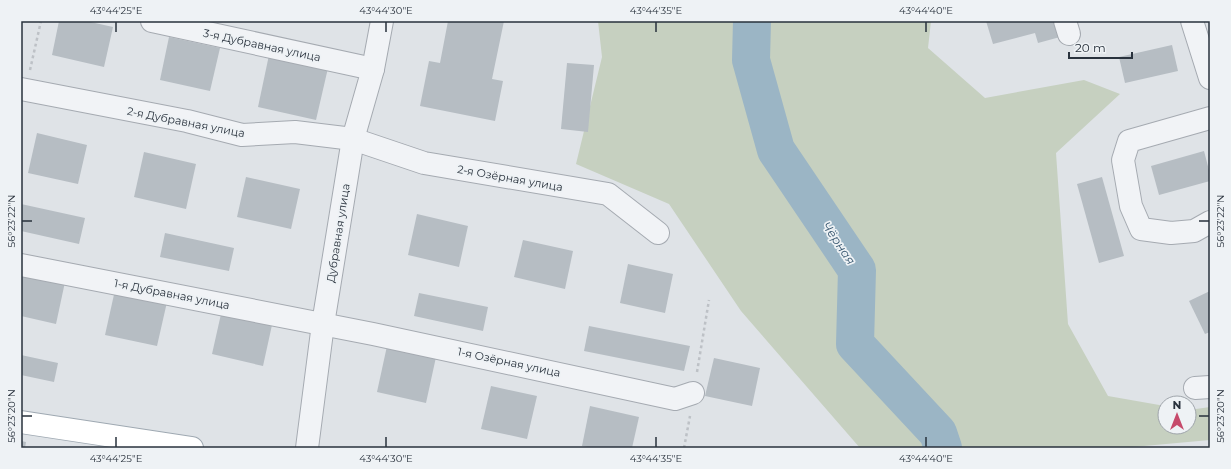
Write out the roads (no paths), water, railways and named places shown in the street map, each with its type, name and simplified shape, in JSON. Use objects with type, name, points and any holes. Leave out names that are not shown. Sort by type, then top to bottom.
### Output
[{"type":"main road","points":[[21,422],[192,448]]},
{"type":"street","name":"3-я Дубравная улица","points":[[152,21],[373,69]]},
{"type":"street","name":"Дубравная улица","points":[[307,448],[323,324],[353,139],[373,69],[382,21]]},
{"type":"street","points":[[1192,21],[1210,78]]},
{"type":"street","name":"2-я Дубравная улица","points":[[23,90],[187,121],[242,135],[295,132],[353,139]]},
{"type":"street","points":[[1210,118],[1130,141],[1123,160],[1131,206],[1141,229],[1170,232],[1194,231],[1210,222]]},
{"type":"street","name":"2-я Озёрная улица","points":[[353,139],[424,163],[608,194],[658,233]]},
{"type":"street","name":"1-я Дубравная улица","points":[[21,265],[323,324]]},
{"type":"street","name":"1-я Озёрная улица","points":[[323,324],[534,367],[675,399],[693,393]]},
{"type":"waterway","name":"Чёрная","points":[[752,21],[751,60],[776,150],[857,270],[855,344],[938,433],[943,448]]}]
